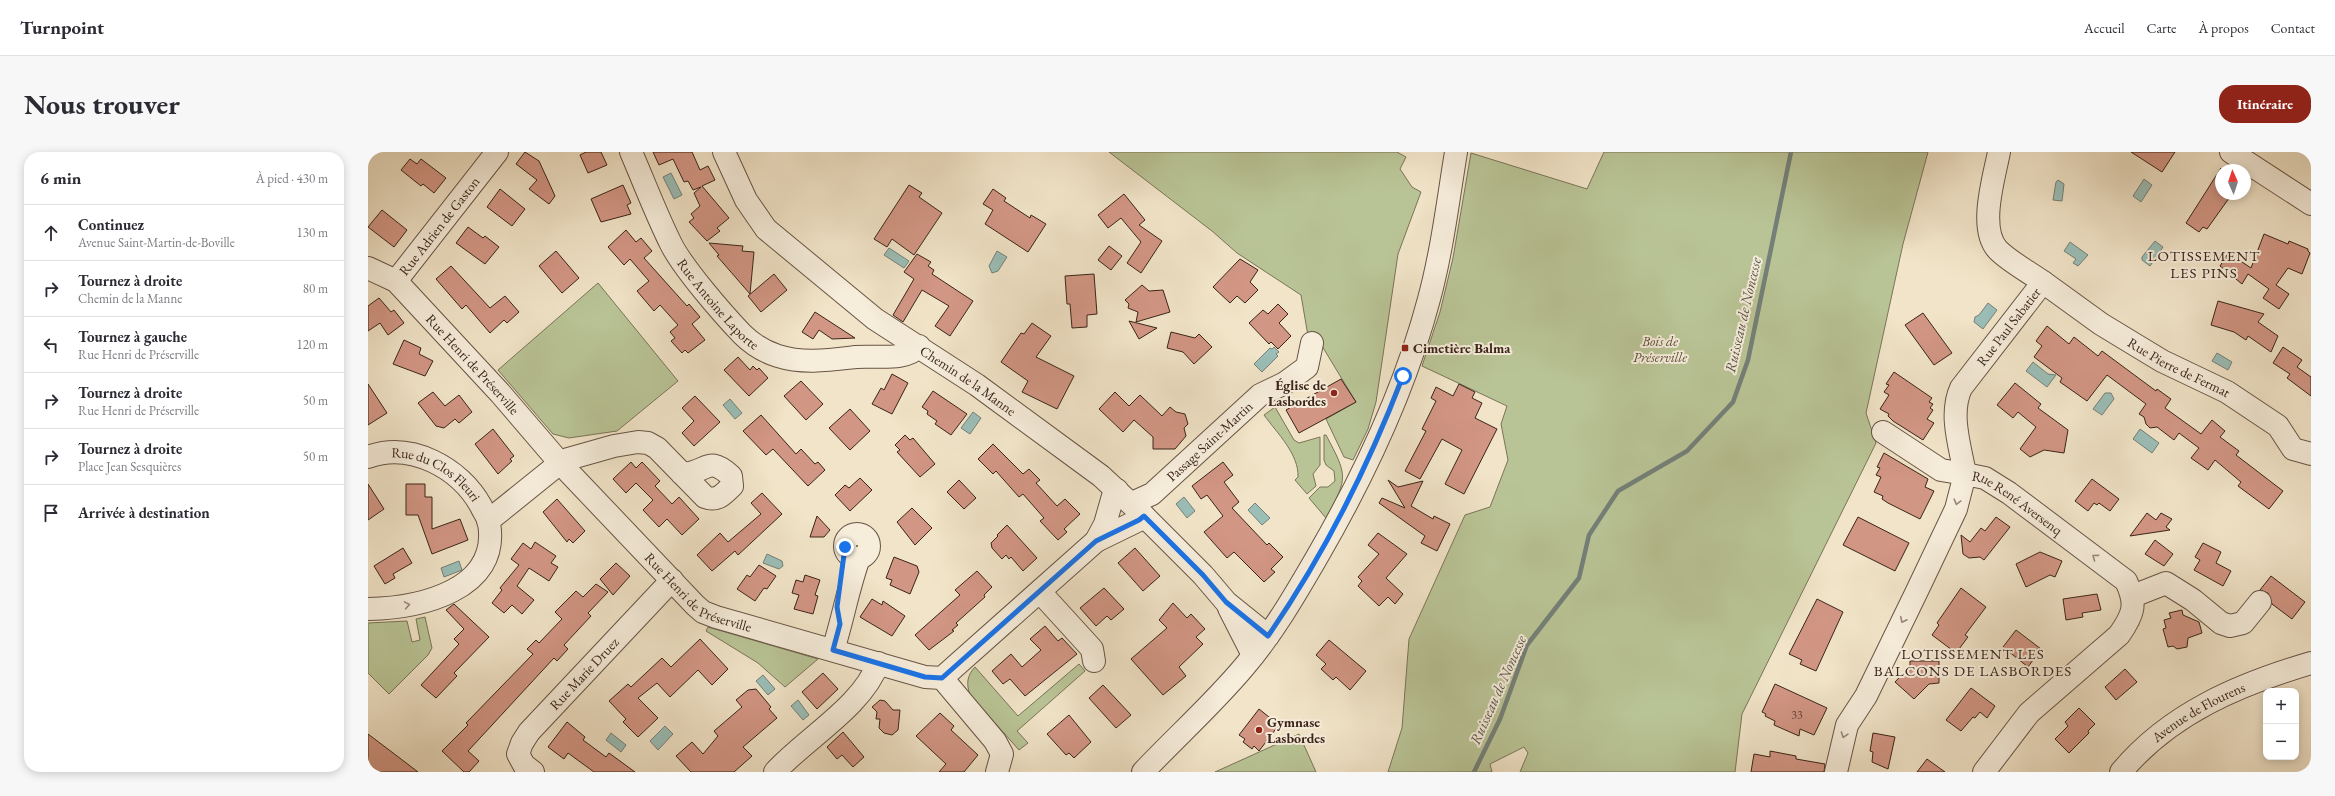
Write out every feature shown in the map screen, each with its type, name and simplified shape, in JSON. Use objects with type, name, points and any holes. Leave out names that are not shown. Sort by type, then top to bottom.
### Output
[{"type":"street","name":"Rue Adrien de Gaston","points":[[396,281],[497,152]]},
{"type":"street","name":"Rue Antoine Laporte","points":[[631,152],[671,244],[699,282],[743,334],[759,347],[777,356],[813,361],[873,355],[906,354],[915,352],[919,346]]},
{"type":"street","name":"Chemin de la Manne","points":[[724,152],[746,200],[766,229],[875,319],[919,346],[1033,424],[1131,503],[1203,575],[1226,602],[1268,636]]},
{"type":"street","points":[[1143,772],[1228,684],[1268,636],[1283,614],[1340,518],[1374,448],[1395,398],[1429,300],[1441,246],[1456,152]]},
{"type":"street","name":"Rue Paul Sabatier","points":[[1965,474],[1958,434],[1955,408],[1956,398],[1965,382],[2043,282],[1998,250],[1989,235],[1988,220],[1999,152]]},
{"type":"street","points":[[2231,152],[2311,204]]},
{"type":"street","name":"Rue Henri de Préserville","points":[[368,268],[396,281],[500,393],[560,463],[703,612],[925,677],[942,678]]},
{"type":"street","name":"Rue Pierre de Fermat","points":[[2043,282],[2101,324],[2162,361],[2227,392],[2278,426],[2293,448],[2311,454]]},
{"type":"street","points":[[873,355],[896,332]]},
{"type":"street","name":"Passage Saint-Martin","points":[[1131,503],[1152,494],[1260,395],[1285,383],[1307,367],[1312,343]]},
{"type":"street","points":[[1883,432],[1941,470],[1965,474]]},
{"type":"street","name":"Rue du Clos Fleuri","points":[[488,521],[560,463],[581,454],[638,442],[648,443],[657,448],[682,474]]},
{"type":"street","name":"Rue du Clos Fleuri","points":[[368,457],[390,453],[402,453],[437,463],[454,474],[468,488],[488,521],[490,533],[484,557],[479,568],[466,583],[448,595],[393,608],[368,610]]},
{"type":"street","name":"Rue René Aversenq","points":[[1836,772],[1847,725],[1857,706],[1866,696],[1956,509],[1965,474],[1985,478],[2009,492],[2130,588]]},
{"type":"street","points":[[997,772],[1002,754],[995,741],[942,678],[1096,541],[1139,520],[1131,503],[1113,496],[1105,524],[1096,541]]},
{"type":"street","points":[[833,650],[840,624],[837,607],[841,571],[852,554]]},
{"type":"street","name":"Rue Marie Druez","points":[[533,772],[524,765],[518,754],[522,743],[529,732],[672,580]]},
{"type":"street","points":[[1984,772],[2029,713],[2119,635],[2128,623],[2133,610],[2130,588],[2166,584],[2193,600],[2221,623],[2230,626],[2243,622],[2260,602]]},
{"type":"street","points":[[1040,592],[1092,649],[1094,661]]},
{"type":"street","name":"Chemin de la Manne","points":[[1226,602],[1253,655]]},
{"type":"street","points":[[775,772],[860,694],[872,676],[878,663]]},
{"type":"street","name":"Avenue de Flourens","points":[[2121,772],[2162,734],[2212,700],[2249,683],[2311,663]]},
{"type":"green space","points":[[1109,152],[1397,152],[1406,157],[1400,169],[1412,187],[1421,192],[1398,254],[1376,402],[1368,429],[1353,460],[1344,457],[1326,419],[1356,402],[1322,346],[1308,336],[1301,295],[1237,253],[1212,231]]},
{"type":"green space","name":"Bois de Préserville","points":[[1604,152],[1928,152],[1903,244],[1866,413],[1876,443],[1742,714],[1735,772],[1520,772],[1528,753],[1524,747],[1490,764],[1492,772],[1388,772],[1402,728],[1409,639],[1465,515],[1490,507],[1508,460],[1501,424],[1507,406],[1422,366],[1440,312],[1453,258],[1471,153],[1587,189]]},
{"type":"green space","points":[[598,283],[678,381],[617,431],[569,438],[553,434],[498,370]]},
{"type":"green space","points":[[1275,407],[1294,440],[1299,443],[1320,437],[1320,465],[1313,474],[1316,486],[1307,494],[1295,480],[1298,477],[1297,468],[1291,452],[1281,436],[1264,415]]},
{"type":"green space","points":[[1324,435],[1326,435],[1338,459],[1342,476],[1342,484],[1339,493],[1326,518],[1309,498],[1320,487],[1328,487],[1335,481],[1334,471],[1326,465],[1324,460]]},
{"type":"green space","points":[[425,617],[432,648],[428,655],[389,694],[368,673],[368,623],[407,621],[412,642],[420,640],[416,619]]},
{"type":"green space","points":[[708,627],[818,659],[785,687],[758,663],[706,631]]},
{"type":"green space","points":[[1079,664],[1085,671],[1017,731],[1028,743],[1019,750],[970,695],[968,683],[969,677],[970,673],[975,667],[1018,716]]},
{"type":"green space","points":[[1299,734],[1316,772],[1215,772]]},
{"type":"water","points":[[671,173],[682,195],[674,199],[663,177]]},
{"type":"water","points":[[2144,179],[2152,185],[2141,202],[2133,196]]},
{"type":"water","points":[[2058,180],[2064,184],[2062,201],[2053,200],[2056,182]]},
{"type":"water","points":[[2155,241],[2163,247],[2150,266],[2142,260],[2142,257]]},
{"type":"water","points":[[2070,242],[2088,255],[2078,266],[2073,263],[2076,259],[2064,251]]},
{"type":"water","points":[[889,248],[909,261],[904,268],[884,255]]},
{"type":"water","points":[[997,251],[1007,257],[998,271],[992,273],[989,266]]},
{"type":"water","points":[[1988,303],[1997,310],[1983,329],[1974,322],[1975,317],[1979,315]]},
{"type":"water","points":[[1274,347],[1279,352],[1276,354],[1278,356],[1262,372],[1254,364],[1270,348],[1272,349]]},
{"type":"water","points":[[2217,353],[2232,362],[2228,370],[2212,361]]},
{"type":"water","points":[[2033,362],[2048,374],[2056,375],[2047,387],[2026,371]]},
{"type":"water","points":[[2105,393],[2111,393],[2114,399],[2102,415],[2093,409]]},
{"type":"water","points":[[730,399],[742,413],[735,419],[723,405]]},
{"type":"water","points":[[973,412],[981,418],[970,434],[961,428]]},
{"type":"water","points":[[2140,429],[2159,443],[2152,453],[2133,439]]},
{"type":"water","points":[[1184,497],[1195,511],[1187,518],[1176,504]]},
{"type":"water","points":[[1255,503],[1270,518],[1262,525],[1248,510]]},
{"type":"water","points":[[767,554],[782,561],[783,566],[779,569],[763,563]]},
{"type":"water","points":[[459,561],[462,570],[444,577],[441,568]]},
{"type":"water","points":[[763,675],[775,689],[768,695],[756,681]]},
{"type":"water","points":[[798,700],[809,715],[803,720],[791,706]]},
{"type":"water","points":[[665,726],[673,734],[658,750],[650,741]]},
{"type":"water","points":[[611,733],[626,745],[621,752],[606,740]]},
{"type":"building","points":[[525,152],[539,161],[555,196],[549,204],[529,189],[537,180],[516,164]]},
{"type":"building","points":[[586,152],[601,152],[607,165],[588,173],[580,155]]},
{"type":"building","points":[[653,152],[692,152],[700,170],[708,166],[715,180],[702,186],[729,218],[717,228],[720,231],[707,241],[689,222],[694,218],[691,214],[700,206],[694,193],[701,187],[693,190],[688,181],[684,182],[673,159],[659,165]]},
{"type":"building","points":[[2131,152],[2175,152],[2162,172]]},
{"type":"building","points":[[410,159],[417,164],[421,159],[446,178],[434,193],[423,184],[421,186],[401,170]]},
{"type":"building","points":[[2215,177],[2215,200],[2228,200],[2207,229],[2203,227],[2199,232],[2186,223]]},
{"type":"building","points":[[623,185],[631,203],[627,205],[631,214],[601,222],[591,199]]},
{"type":"building","points":[[909,185],[922,193],[919,197],[942,213],[914,255],[892,239],[887,247],[874,239]]},
{"type":"building","points":[[500,189],[525,209],[512,226],[487,207]]},
{"type":"building","points":[[993,189],[1006,198],[1004,201],[1030,218],[1031,215],[1046,224],[1028,252],[985,224],[993,210],[983,204]]},
{"type":"building","points":[[1124,194],[1145,220],[1139,225],[1162,241],[1141,273],[1127,263],[1141,242],[1121,218],[1108,228],[1098,215]]},
{"type":"building","points":[[382,210],[407,230],[394,247],[368,227]]},
{"type":"building","points":[[468,227],[483,238],[485,236],[499,247],[485,264],[456,243]]},
{"type":"building","points":[[626,230],[636,242],[641,238],[652,251],[644,258],[687,306],[689,304],[700,317],[692,324],[705,340],[688,353],[685,350],[682,353],[671,341],[675,338],[670,332],[678,325],[660,305],[654,311],[637,291],[649,281],[630,259],[624,265],[608,247]]},
{"type":"building","points":[[2264,234],[2288,244],[2289,241],[2308,249],[2310,253],[2302,274],[2288,268],[2276,285],[2289,294],[2279,309],[2263,298],[2269,289],[2248,274],[2242,284],[2220,266],[2227,255],[2235,260],[2236,258],[2251,268]]},
{"type":"building","points":[[709,243],[743,246],[742,251],[754,252],[750,294],[717,256],[719,255]]},
{"type":"building","points":[[1109,246],[1122,256],[1111,270],[1098,260]]},
{"type":"building","points":[[556,251],[579,278],[562,293],[539,266]]},
{"type":"building","points":[[917,254],[931,262],[928,266],[934,270],[932,274],[973,301],[950,336],[935,326],[949,306],[922,290],[903,322],[893,315],[914,279],[904,272]]},
{"type":"building","points":[[1240,259],[1258,270],[1250,282],[1258,290],[1245,303],[1237,296],[1230,303],[1213,287]]},
{"type":"building","points":[[451,266],[490,308],[505,296],[519,312],[507,323],[504,320],[490,333],[466,305],[462,309],[436,279]]},
{"type":"building","points":[[774,274],[787,290],[761,312],[748,296]]},
{"type":"building","points":[[1094,274],[1097,314],[1087,315],[1087,327],[1072,328],[1070,304],[1067,304],[1065,276]]},
{"type":"building","points":[[1142,285],[1149,291],[1163,290],[1170,312],[1136,322],[1138,312],[1128,308],[1129,304],[1125,300]]},
{"type":"building","points":[[379,298],[391,312],[394,310],[404,323],[388,335],[380,323],[368,331],[368,306]]},
{"type":"building","points":[[2218,301],[2264,314],[2258,322],[2278,336],[2271,352],[2248,336],[2246,340],[2234,332],[2211,325]]},
{"type":"building","points":[[1278,304],[1288,314],[1279,323],[1291,336],[1278,349],[1271,342],[1269,344],[1249,323],[1263,310],[1268,314]]},
{"type":"building","points":[[815,312],[855,338],[832,339],[819,330],[813,339],[802,332]]},
{"type":"building","points":[[1923,313],[1952,353],[1934,365],[1905,325]]},
{"type":"building","points":[[1129,321],[1157,328],[1139,339]]},
{"type":"building","points":[[1032,323],[1051,336],[1036,357],[1074,376],[1057,409],[1022,392],[1028,381],[1001,362],[1021,333],[1024,334]]},
{"type":"building","points":[[2047,326],[2069,344],[2074,337],[2098,356],[2102,351],[2156,391],[2157,389],[2171,399],[2165,408],[2201,434],[2212,420],[2225,431],[2220,437],[2239,451],[2236,455],[2283,491],[2269,509],[2238,486],[2241,482],[2215,460],[2208,470],[2191,458],[2199,448],[2179,433],[2174,440],[2157,427],[2150,428],[2146,424],[2144,417],[2139,414],[2146,404],[2107,375],[2087,401],[2060,382],[2062,378],[2034,357],[2042,346],[2036,341]]},
{"type":"building","points":[[1171,332],[1195,338],[1199,334],[1212,347],[1194,364],[1183,352],[1167,348]]},
{"type":"building","points":[[404,340],[421,348],[419,354],[433,361],[425,376],[393,364]]},
{"type":"building","points":[[2283,347],[2302,360],[2297,367],[2311,377],[2311,396],[2287,378],[2290,374],[2273,363]]},
{"type":"building","points":[[738,357],[750,370],[753,366],[757,370],[759,368],[768,378],[749,396],[724,370]]},
{"type":"building","points":[[1894,372],[1932,398],[1929,402],[1933,404],[1930,408],[1933,410],[1927,419],[1934,423],[1923,440],[1893,421],[1888,416],[1889,414],[1880,409],[1889,395],[1884,392],[1889,385],[1886,384]]},
{"type":"building","points":[[892,374],[908,383],[892,414],[872,404],[881,388],[884,390]]},
{"type":"building","name":"Église de Lasbordes","points":[[1341,379],[1356,402],[1299,433],[1286,410]]},
{"type":"building","points":[[801,381],[823,404],[806,420],[784,396]]},
{"type":"building","points":[[2015,383],[2041,404],[2038,408],[2068,430],[2064,453],[2044,450],[2030,457],[2020,449],[2036,427],[2018,412],[2013,418],[1997,405]]},
{"type":"building","points":[[368,384],[387,413],[368,425]]},
{"type":"building","points":[[1459,384],[1475,392],[1472,398],[1482,403],[1475,418],[1497,429],[1464,494],[1445,484],[1462,450],[1442,439],[1420,479],[1405,471],[1426,431],[1422,429],[1436,401],[1431,398],[1436,387],[1453,396]]},
{"type":"building","points":[[933,391],[967,414],[951,435],[935,424],[937,421],[927,414],[928,411],[922,407]]},
{"type":"building","points":[[433,392],[445,406],[459,395],[472,412],[459,423],[455,419],[444,428],[436,426],[418,403]]},
{"type":"building","points":[[1115,392],[1129,406],[1140,395],[1162,416],[1170,407],[1176,412],[1185,414],[1188,424],[1184,428],[1186,436],[1175,449],[1153,449],[1153,437],[1134,420],[1123,432],[1099,409]]},
{"type":"building","points":[[695,396],[720,422],[694,446],[682,433],[694,421],[682,408]]},
{"type":"building","points":[[850,409],[870,431],[850,450],[829,428]]},
{"type":"building","points":[[761,415],[796,454],[801,449],[815,464],[818,462],[825,470],[808,486],[773,449],[766,455],[743,431]]},
{"type":"building","points":[[493,429],[514,456],[510,459],[512,461],[498,474],[475,444]]},
{"type":"building","points":[[905,435],[910,440],[913,438],[935,464],[920,477],[897,452],[900,450],[895,445]]},
{"type":"building","points":[[993,444],[1023,474],[1029,469],[1040,480],[1036,483],[1057,506],[1065,499],[1080,514],[1064,529],[1067,532],[1058,540],[1040,521],[1044,518],[1023,494],[1019,497],[996,471],[993,474],[978,459]]},
{"type":"building","points":[[1884,453],[1928,479],[1925,487],[1934,491],[1920,519],[1888,503],[1882,499],[1883,496],[1874,492],[1881,477],[1876,475],[1880,468],[1877,467]]},
{"type":"building","points":[[631,462],[636,468],[642,462],[660,481],[655,486],[672,504],[679,497],[699,519],[682,535],[667,519],[659,527],[643,510],[653,500],[636,483],[626,493],[613,479]]},
{"type":"building","points":[[1223,462],[1233,475],[1224,482],[1239,502],[1232,508],[1267,545],[1269,543],[1283,557],[1271,569],[1275,572],[1264,582],[1234,552],[1227,558],[1204,532],[1223,516],[1207,495],[1201,499],[1192,486]]},
{"type":"building","points":[[860,478],[872,490],[850,511],[835,495],[845,485],[849,488]]},
{"type":"building","points":[[2092,479],[2119,499],[2110,511],[2099,503],[2097,505],[2094,503],[2088,511],[2075,501]]},
{"type":"building","points":[[959,480],[976,498],[964,509],[947,492]]},
{"type":"building","points":[[1388,480],[1398,487],[1423,481],[1411,506],[1433,519],[1434,516],[1450,524],[1437,551],[1421,543],[1425,536],[1379,503],[1382,498],[1405,508]]},
{"type":"building","points":[[368,484],[384,509],[368,520]]},
{"type":"building","points":[[406,484],[425,484],[425,497],[432,497],[432,529],[460,519],[468,540],[432,554],[418,515],[406,515]]},
{"type":"building","points":[[762,493],[782,514],[738,555],[735,551],[712,571],[697,555],[720,533],[728,542],[761,514],[751,503]]},
{"type":"building","points":[[557,499],[585,531],[573,543],[569,539],[567,542],[543,512]]},
{"type":"building","points":[[912,508],[932,528],[915,545],[897,522]]},
{"type":"building","points":[[2147,513],[2156,520],[2161,513],[2172,519],[2166,527],[2170,530],[2130,536]]},
{"type":"building","points":[[817,516],[830,530],[824,537],[810,537]]},
{"type":"building","points":[[1858,517],[1909,543],[1895,571],[1843,545]]},
{"type":"building","points":[[1996,517],[2010,527],[1984,560],[1980,557],[1969,558],[1963,554],[1961,535],[1970,542],[1981,528],[1985,531]]},
{"type":"building","points":[[1007,525],[1037,558],[1023,571],[1011,557],[1009,559],[1006,555],[1002,559],[992,548],[991,543]]},
{"type":"building","points":[[1378,533],[1407,554],[1386,578],[1403,594],[1395,604],[1388,597],[1379,606],[1358,586],[1362,581],[1358,577],[1379,554],[1368,545]]},
{"type":"building","points":[[2155,540],[2173,554],[2164,566],[2145,554]]},
{"type":"building","points":[[535,542],[556,556],[551,563],[558,567],[549,581],[529,568],[517,586],[534,600],[522,614],[512,605],[504,613],[492,603],[502,590],[500,588],[519,565],[511,559],[523,543],[531,549]]},
{"type":"building","points":[[2203,543],[2221,552],[2216,563],[2231,571],[2223,586],[2194,570],[2200,560],[2195,557]]},
{"type":"building","points":[[403,548],[412,563],[393,574],[395,578],[385,584],[374,566]]},
{"type":"building","points":[[1135,548],[1160,576],[1143,591],[1118,563]]},
{"type":"building","points":[[2040,552],[2062,561],[2055,577],[2050,575],[2026,587],[2016,564]]},
{"type":"building","points":[[894,557],[917,566],[919,572],[910,594],[890,585],[892,580],[886,578]]},
{"type":"building","points":[[616,563],[630,576],[613,595],[600,579]]},
{"type":"building","points":[[759,565],[776,576],[767,589],[764,588],[755,601],[737,589],[747,575],[750,577]]},
{"type":"building","points":[[977,571],[992,587],[984,595],[985,597],[956,623],[958,625],[952,630],[954,631],[929,650],[915,635],[960,595],[955,590]]},
{"type":"building","points":[[805,575],[820,580],[815,595],[818,596],[813,614],[794,609],[799,595],[792,593],[796,580],[803,582]]},
{"type":"building","points":[[2271,576],[2305,602],[2292,619],[2272,604],[2268,593],[2260,590]]},
{"type":"building","points":[[596,584],[608,592],[588,613],[591,616],[564,645],[568,649],[557,661],[554,658],[468,751],[479,761],[469,772],[464,772],[442,751],[468,725],[466,723],[533,654],[527,649],[536,640],[539,643],[562,619],[555,612],[576,591],[583,597]]},
{"type":"building","points":[[1104,588],[1124,609],[1111,620],[1107,616],[1096,626],[1080,608]]},
{"type":"building","points":[[1961,588],[1986,607],[1965,635],[1968,637],[1956,653],[1932,635],[1939,625],[1937,623]]},
{"type":"building","points":[[2097,594],[2101,610],[2082,613],[2083,617],[2066,620],[2063,599]]},
{"type":"building","points":[[872,599],[882,605],[883,601],[905,616],[892,636],[860,617]]},
{"type":"building","points":[[1817,599],[1843,612],[1816,671],[1800,664],[1802,660],[1789,654]]},
{"type":"building","points":[[1173,603],[1187,618],[1191,614],[1205,629],[1196,637],[1203,644],[1179,667],[1186,676],[1163,695],[1131,659],[1167,628],[1159,620]]},
{"type":"building","points":[[454,604],[489,637],[454,673],[457,676],[436,698],[421,685],[459,644],[454,639],[464,629],[446,610]]},
{"type":"building","points":[[2182,610],[2183,615],[2199,622],[2202,633],[2188,638],[2187,647],[2177,649],[2173,646],[2168,647],[2163,629],[2166,628],[2164,620],[2171,618],[2169,613]]},
{"type":"building","points":[[1045,626],[1058,641],[1062,638],[1077,654],[1025,696],[1010,679],[1003,684],[992,671],[1011,654],[1022,667],[1041,650],[1030,639]]},
{"type":"building","points":[[2016,630],[2041,649],[2028,667],[2003,647]]},
{"type":"building","points":[[700,639],[728,669],[712,685],[698,670],[670,697],[657,683],[638,698],[658,718],[638,737],[623,722],[626,719],[609,701],[628,684],[631,687],[662,658],[671,667]]},
{"type":"building","points":[[1329,640],[1366,671],[1350,690],[1336,677],[1333,680],[1321,669],[1326,664],[1316,655]]},
{"type":"building","points":[[1910,661],[1939,661],[1939,683],[1929,684],[1914,699],[1895,682],[1910,666]]},
{"type":"building","points":[[2125,669],[2137,682],[2116,700],[2105,687]]},
{"type":"building","points":[[823,673],[838,689],[817,709],[802,692]]},
{"type":"building","points":[[1775,684],[1827,708],[1814,735],[1800,729],[1799,736],[1774,725],[1775,721],[1765,716],[1766,714],[1762,712]]},
{"type":"building","points":[[1103,685],[1131,715],[1116,728],[1089,698]]},
{"type":"building","points":[[1971,688],[1995,706],[1987,718],[1980,712],[1975,718],[1973,717],[1961,731],[1946,720]]},
{"type":"building","points":[[756,689],[771,707],[769,709],[777,718],[743,747],[752,756],[734,772],[691,772],[676,756],[692,742],[703,754],[718,736],[714,731],[742,707],[736,700],[748,690]]},
{"type":"building","points":[[880,700],[885,701],[893,710],[900,710],[898,730],[892,735],[884,733],[879,728],[880,719],[876,719],[877,712],[872,707]]},
{"type":"building","points":[[2079,708],[2095,724],[2088,731],[2089,733],[2069,753],[2055,739],[2068,726],[2065,722]]},
{"type":"building","name":"Gymnase Lasbordes","points":[[1259,709],[1279,725],[1259,751],[1254,746],[1252,749],[1243,742],[1245,739],[1239,735]]},
{"type":"building","points":[[940,713],[954,726],[951,730],[978,755],[964,772],[939,772],[946,764],[916,736]]},
{"type":"building","points":[[1069,715],[1091,742],[1074,758],[1069,753],[1066,755],[1047,734]]},
{"type":"building","points":[[567,722],[585,737],[583,740],[606,757],[609,753],[635,772],[594,772],[568,753],[564,759],[548,747]]},
{"type":"building","points":[[843,732],[864,757],[853,767],[842,755],[837,759],[827,747]]},
{"type":"building","points":[[1873,733],[1895,737],[1888,769],[1872,762],[1873,752],[1870,751]]},
{"type":"building","points":[[368,734],[401,759],[418,772],[368,772]]},
{"type":"building","points":[[1770,751],[1796,756],[1796,759],[1825,764],[1824,772],[1751,772],[1754,754],[1770,757]]},
{"type":"building","points":[[1927,759],[1945,772],[1917,772]]},
{"type":"waterway","name":"Ruisseau de Noncesse","points":[[1474,772],[1500,719],[1527,645],[1579,578],[1589,535],[1618,491],[1687,451],[1733,402],[1748,360],[1791,152]]},
{"type":"place","name":"Cimetière Balma","points":[[1405,348]]},
{"type":"place","name":"Église de Lasbordes","points":[[1334,393]]},
{"type":"place","name":"Gymnase Lasbordes","points":[[1259,730]]},
{"type":"district","name":"LOTISSEMENT LES PINS","points":[[2204,264]]},
{"type":"district","name":"LOTISSEMENT LES BALCONS DE LASBORDES","points":[[1973,662]]},
{"type":"route","points":[[845,547],[846,551],[841,571],[837,607],[840,624],[833,650],[925,677],[942,678],[969,656],[1096,541],[1139,520],[1144,516],[1203,575],[1226,602],[1268,636],[1283,614],[1340,518],[1383,428],[1403,376]]}]
